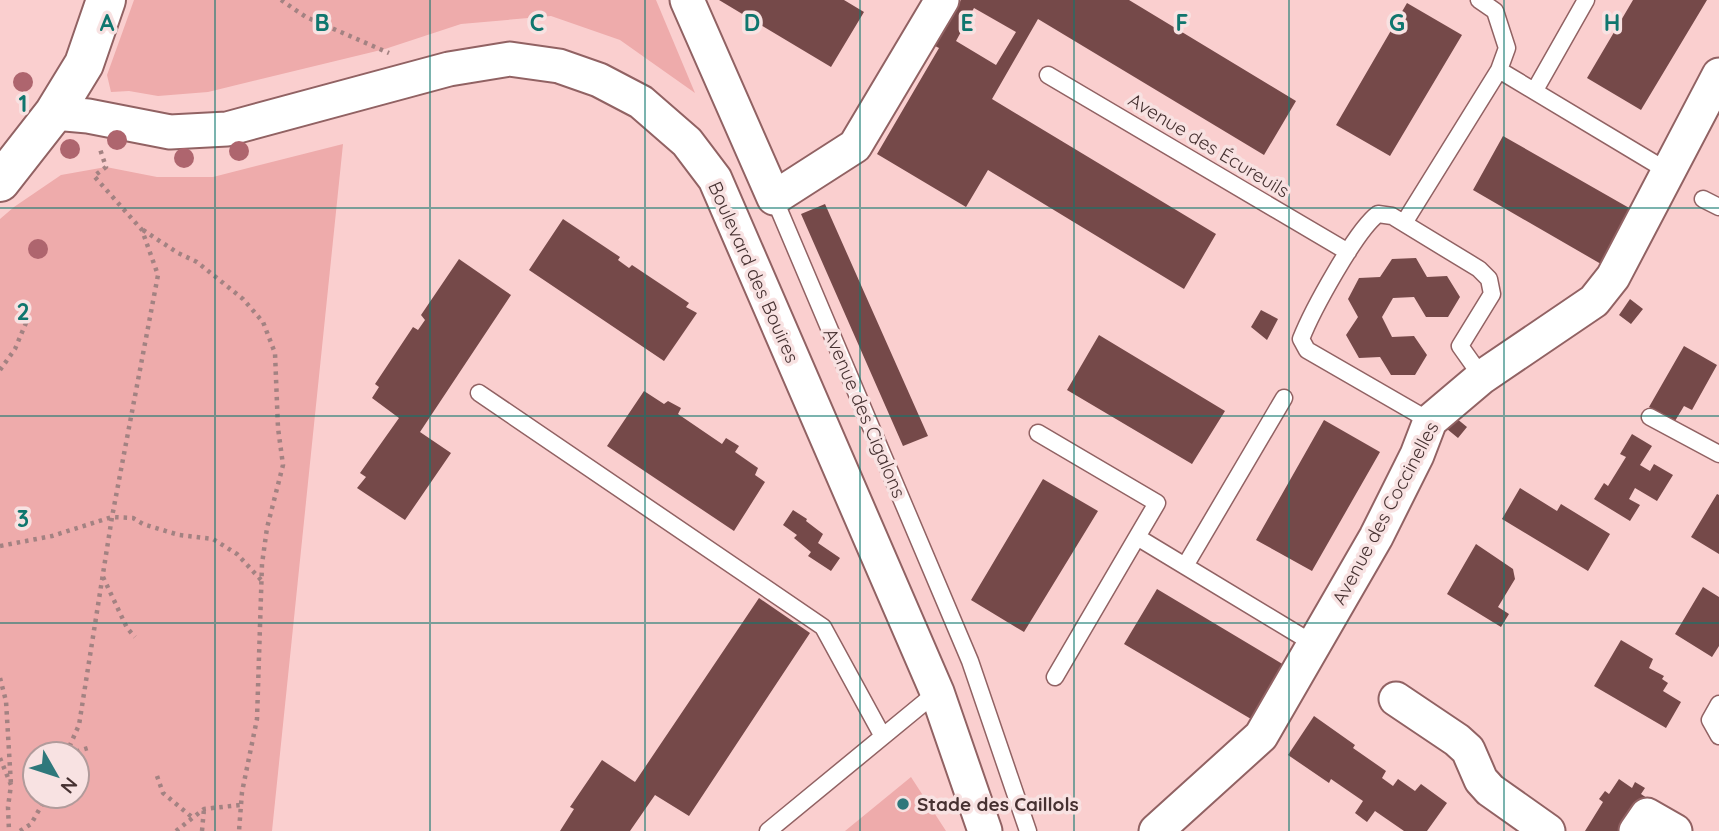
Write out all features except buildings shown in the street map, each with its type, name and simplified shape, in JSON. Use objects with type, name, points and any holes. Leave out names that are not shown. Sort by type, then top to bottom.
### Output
[{"type":"street","points":[[0,182],[54,113],[84,64],[106,0]]},
{"type":"street","name":"Avenue des Cigalons","points":[[687,0],[774,198]]},
{"type":"street","points":[[774,198],[855,146],[933,3]]},
{"type":"street","name":"Boulevard des Bouires","points":[[54,113],[88,116],[170,132],[227,129],[449,69],[510,59],[559,66],[599,80],[641,102],[687,142],[715,179],[937,692],[985,831]]},
{"type":"street","name":"Avenue des Coccinelles","points":[[1156,831],[1261,736],[1376,537],[1417,456],[1430,421],[1482,377],[1594,301],[1613,277],[1719,75]]},
{"type":"street","points":[[1396,699],[1457,740],[1468,750],[1481,780],[1490,790],[1548,831]]},
{"type":"street","points":[[1636,831],[1647,815],[1675,831]]},
{"type":"lane","points":[[1405,223],[1499,70],[1507,48],[1495,11],[1479,0]]},
{"type":"lane","points":[[1535,90],[1586,0]]},
{"type":"lane","points":[[1499,70],[1669,172]]},
{"type":"lane","name":"Avenue des Écureuils","points":[[1048,75],[1348,252]]},
{"type":"lane","name":"Avenue des Cigalons","points":[[774,198],[970,661],[1028,831]]},
{"type":"lane","points":[[1703,199],[1719,207]]},
{"type":"lane","points":[[1430,421],[1307,350],[1301,338],[1306,324],[1348,252],[1367,222],[1378,214],[1392,216],[1405,223],[1479,269],[1489,279],[1492,294],[1460,346],[1482,377]]},
{"type":"lane","points":[[479,393],[823,627],[882,735]]},
{"type":"lane","points":[[1185,566],[1284,398]]},
{"type":"lane","points":[[1650,417],[1719,454]]},
{"type":"lane","points":[[1038,433],[1157,503],[1055,677]]},
{"type":"lane","points":[[1137,537],[1314,644]]},
{"type":"lane","points":[[768,831],[937,692]]},
{"type":"lane","points":[[1719,704],[1710,720],[1719,736]]},
{"type":"path","points":[[281,0],[306,17],[385,49],[420,77]]},
{"type":"path","points":[[106,167],[94,176],[142,230],[197,262],[243,299],[263,321],[275,353],[278,428],[283,465],[267,528],[262,581],[257,719],[240,805],[239,831]]},
{"type":"path","points":[[73,740],[79,725],[112,517],[158,275],[142,230]]},
{"type":"path","points":[[0,370],[15,349],[28,318]]},
{"type":"path","points":[[0,547],[52,536],[112,517],[133,518],[143,524],[179,535],[213,539],[237,554],[262,581]]},
{"type":"path","points":[[102,577],[127,628],[135,636]]},
{"type":"path","points":[[0,678],[6,701],[11,785],[9,831]]},
{"type":"path","points":[[0,758],[11,785]]},
{"type":"path","points":[[157,776],[163,793],[193,818]]},
{"type":"path","points":[[176,831],[204,809],[240,805]]},
{"type":"path","points":[[202,831],[204,809]]},
{"type":"path","points":[[20,831],[31,824],[39,810]]},
{"type":"shaded area","points":[[134,0],[656,0],[695,93],[620,40],[551,16],[461,24],[385,49],[208,92],[158,96],[129,91],[111,92],[107,75]]},
{"type":"shaded area","points":[[343,144],[272,831],[0,831],[0,219],[61,175],[106,167],[157,177],[213,177]]},
{"type":"shaded area","name":"Stade des Caillols","points":[[911,777],[946,831],[845,831]]},
{"type":"place","name":"Stade des Caillols","points":[[903,804]]}]
